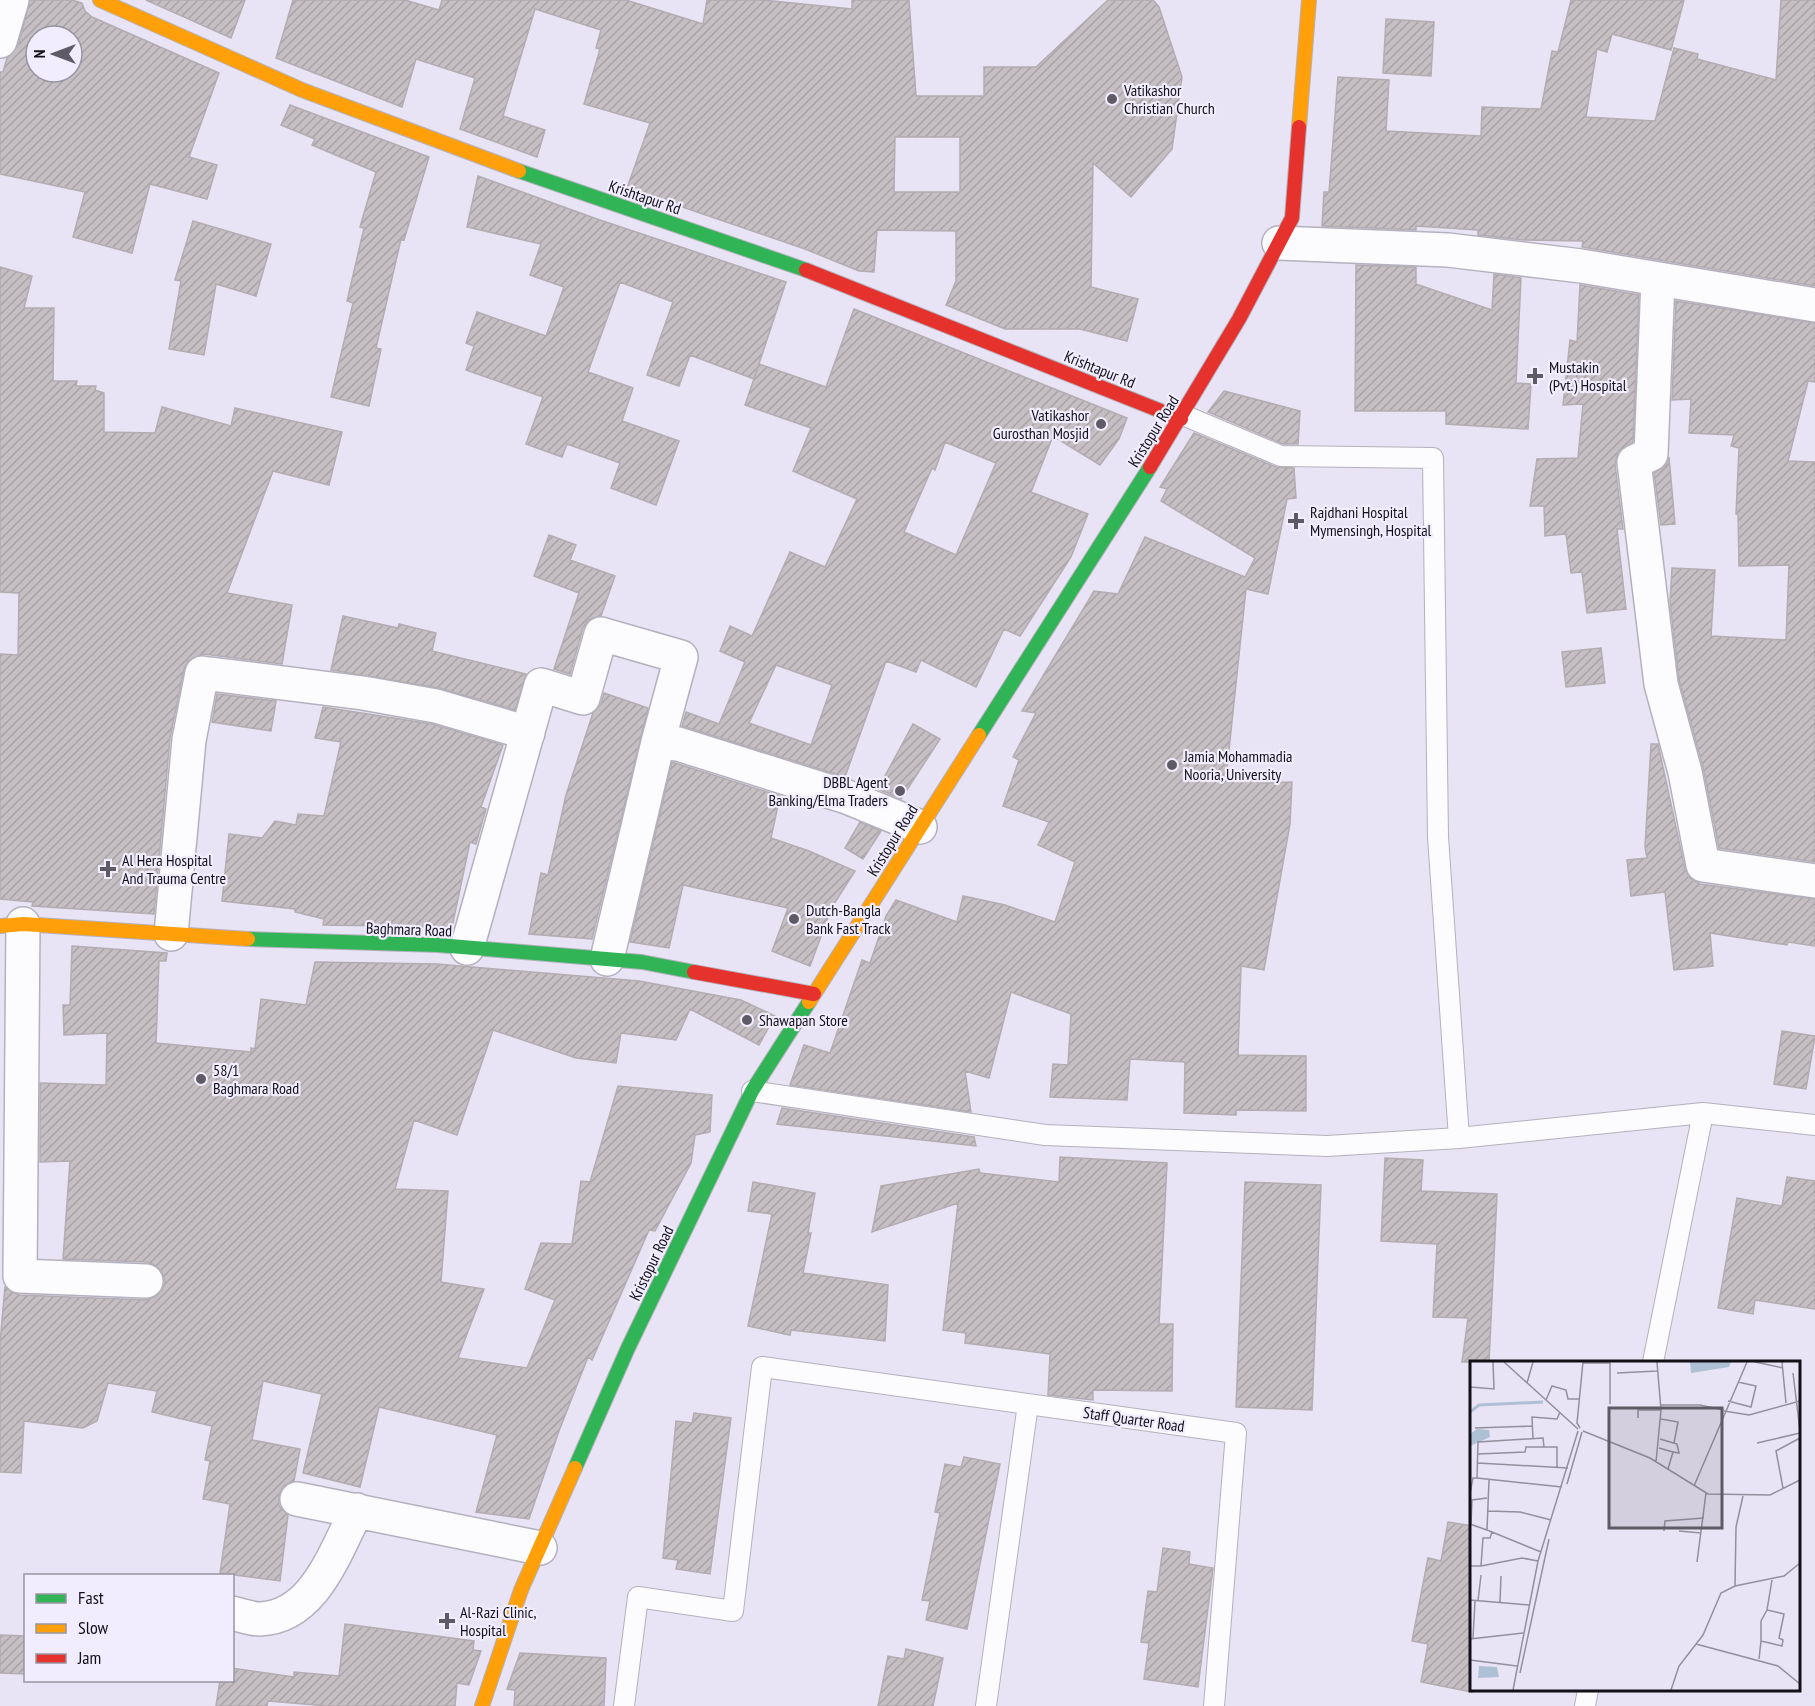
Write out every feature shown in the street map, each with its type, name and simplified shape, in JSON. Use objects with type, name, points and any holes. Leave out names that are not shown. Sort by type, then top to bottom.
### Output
[{"type":"street","points":[[0,41],[12,0]]},
{"type":"street","name":"Krishtapur Rd","points":[[100,0],[302,90],[536,177],[799,267],[1182,417]]},
{"type":"street","name":"Kristopur Road","points":[[482,1706],[521,1590],[628,1348],[752,1091],[1182,417],[1292,218],[1309,0]]},
{"type":"street","points":[[1279,243],[1448,250],[1581,266],[1815,305]]},
{"type":"street","points":[[1658,280],[1652,453],[1634,462],[1661,684],[1685,772],[1703,865],[1815,881]]},
{"type":"street","points":[[467,948],[541,686],[584,698],[601,634],[681,657],[658,742],[607,959]]},
{"type":"street","points":[[171,934],[189,740],[202,673],[363,693],[425,704],[528,733]]},
{"type":"street","points":[[658,742],[678,744],[847,797],[920,827]]},
{"type":"street","points":[[12,925],[20,1276],[146,1281]]},
{"type":"street","name":"Baghmara Road","points":[[12,925],[300,943],[467,948],[642,962],[814,994]]},
{"type":"street","points":[[297,1498],[540,1548]]},
{"type":"street","points":[[234,1613],[260,1619],[288,1612],[311,1595],[357,1510]]},
{"type":"lane","points":[[1182,417],[1281,456],[1433,458],[1438,837],[1459,1138]]},
{"type":"lane","points":[[752,1091],[1045,1135],[1327,1146],[1459,1138],[1703,1113],[1815,1125]]},
{"type":"lane","points":[[1653,1361],[1703,1113]]},
{"type":"lane","name":"Staff Quarter Road","points":[[624,1706],[638,1597],[733,1611],[762,1367],[1236,1433],[1214,1706]]},
{"type":"lane","points":[[986,1706],[1028,1404]]},
{"type":"lane","points":[[1585,1706],[1588,1691]]},
{"type":"building","points":[[30,0],[72,0],[82,3],[85,11],[92,17],[219,73],[189,157],[217,165],[207,199],[150,184],[132,253],[73,237],[85,192],[0,174],[0,72],[3,72],[7,58],[18,46]]},
{"type":"building","points":[[146,0],[245,0],[231,38]]},
{"type":"building","points":[[293,0],[405,0],[439,10],[442,0],[626,0],[703,24],[707,0],[763,0],[852,9],[852,0],[909,0],[916,96],[984,96],[984,67],[1036,67],[1108,0],[1153,0],[1159,7],[1182,77],[1172,149],[1131,197],[1093,163],[1091,287],[1138,299],[1127,341],[1080,329],[1005,329],[946,305],[956,281],[956,231],[877,230],[874,272],[859,271],[805,249],[627,188],[650,123],[584,104],[600,49],[596,48],[601,30],[535,9],[503,116],[545,130],[537,157],[460,129],[475,78],[416,59],[402,107],[276,58]],"holes":[[[895,137],[960,137],[960,192],[894,192]]]},
{"type":"building","points":[[1571,0],[1684,0],[1671,50],[1612,34],[1607,52],[1597,49],[1586,117],[1655,121],[1674,48],[1698,54],[1697,59],[1776,80],[1781,0],[1815,0],[1815,286],[1582,247],[1583,241],[1523,240],[1478,235],[1478,230],[1416,226],[1416,230],[1322,226],[1324,192],[1329,192],[1338,77],[1389,80],[1386,131],[1481,136],[1482,107],[1541,109],[1552,51],[1558,52]]},
{"type":"building","points":[[1386,19],[1434,22],[1431,76],[1383,73]]},
{"type":"building","points":[[290,105],[429,157],[404,240],[401,239],[376,348],[381,349],[369,406],[331,397],[353,303],[347,301],[364,228],[360,227],[376,172],[312,145],[315,139],[281,125]]},
{"type":"building","points":[[478,176],[597,219],[786,282],[754,379],[690,355],[679,386],[647,375],[673,302],[620,282],[588,372],[633,388],[622,421],[679,441],[656,505],[611,488],[620,463],[567,444],[562,457],[526,444],[543,397],[466,370],[474,346],[466,343],[477,312],[546,336],[564,287],[530,275],[541,244],[467,227]]},
{"type":"building","points":[[193,221],[271,244],[256,296],[216,284],[204,355],[169,349],[181,281],[175,280]]},
{"type":"building","points":[[1356,265],[1416,267],[1416,284],[1492,310],[1494,274],[1521,278],[1516,383],[1531,384],[1528,429],[1446,424],[1446,411],[1355,411]]},
{"type":"building","points":[[0,267],[32,276],[24,308],[54,308],[53,381],[77,381],[76,386],[96,386],[95,390],[104,393],[104,432],[155,433],[162,407],[231,426],[235,408],[342,432],[329,485],[273,471],[227,593],[292,605],[282,664],[204,654],[188,661],[184,669],[170,738],[154,914],[32,906],[33,902],[0,899],[0,654],[18,655],[19,593],[0,592]]},
{"type":"building","points":[[1580,285],[1639,295],[1633,442],[1618,452],[1615,464],[1623,529],[1617,529],[1626,609],[1587,613],[1582,572],[1571,573],[1566,534],[1545,536],[1544,506],[1530,506],[1537,459],[1578,458],[1583,404],[1563,405],[1570,340],[1577,342]]},
{"type":"building","points":[[1676,301],[1815,323],[1815,382],[1808,381],[1788,461],[1815,462],[1815,862],[1719,848],[1703,767],[1679,680],[1670,602],[1672,568],[1715,570],[1711,636],[1786,640],[1789,565],[1739,566],[1738,514],[1736,514],[1739,448],[1731,446],[1734,435],[1689,433],[1691,399],[1672,400]]},
{"type":"building","points":[[854,309],[1127,418],[1119,439],[1100,465],[1053,436],[1031,492],[1088,514],[1071,557],[1020,636],[1004,629],[976,687],[921,660],[916,672],[886,661],[845,777],[682,726],[686,712],[719,724],[745,662],[720,651],[730,626],[752,636],[790,552],[825,567],[857,499],[793,471],[811,428],[745,405],[759,364],[826,387]],"holes":[[[945,442],[996,463],[956,555],[904,532],[932,468],[935,470]],[[776,665],[832,685],[811,745],[749,723]]]},
{"type":"building","points":[[1224,391],[1300,411],[1298,444],[1283,444],[1208,412]]},
{"type":"building","points":[[1194,433],[1276,467],[1294,468],[1296,498],[1287,499],[1268,594],[1246,589],[1227,769],[1260,783],[1292,782],[1290,824],[1264,970],[1241,966],[1238,1055],[1306,1056],[1306,1111],[1236,1110],[1236,1115],[1184,1113],[1185,1062],[1130,1059],[1127,1100],[1050,1097],[1053,1064],[1068,1065],[1071,1014],[1011,992],[989,1078],[965,1071],[971,1112],[790,1085],[804,1045],[830,1053],[862,960],[870,963],[886,916],[896,900],[957,922],[963,896],[1005,905],[1055,922],[1075,862],[1038,845],[1049,822],[1003,806],[1019,760],[1013,757],[1036,713],[1022,711],[1094,591],[1118,594],[1145,537],[1245,577],[1255,558],[1161,501],[1167,489],[1160,487]]},
{"type":"building","points":[[1669,457],[1675,524],[1661,525],[1654,473],[1666,465]]},
{"type":"building","points":[[549,535],[576,545],[570,560],[615,576],[601,616],[588,620],[583,628],[570,674],[554,669],[579,593],[534,576]]},
{"type":"building","points":[[343,616],[398,628],[399,624],[436,633],[432,651],[526,674],[515,710],[439,688],[331,670]]},
{"type":"building","points":[[1601,648],[1605,683],[1566,687],[1562,652]]},
{"type":"building","points":[[604,693],[648,708],[592,939],[529,934],[541,873],[548,875],[566,795],[593,713],[601,704]]},
{"type":"building","points":[[217,694],[276,701],[271,731],[212,722]]},
{"type":"building","points":[[323,707],[432,724],[503,745],[481,807],[486,809],[476,844],[470,842],[452,927],[323,925],[324,919],[295,912],[295,909],[222,901],[229,834],[262,838],[275,821],[296,825],[298,814],[324,816],[341,742],[315,738]]},
{"type":"building","points":[[913,724],[940,739],[901,799],[878,789]]},
{"type":"building","points":[[1651,744],[1658,744],[1685,869],[1690,878],[1700,884],[1815,899],[1815,946],[1788,942],[1787,945],[1710,933],[1713,966],[1674,970],[1665,892],[1631,896],[1627,860],[1647,858],[1645,847]]},
{"type":"building","points":[[672,762],[780,796],[771,838],[855,871],[832,907],[810,966],[772,951],[788,908],[683,885],[669,948],[630,942]]},
{"type":"building","points":[[860,822],[881,831],[863,859],[845,848]]},
{"type":"building","points":[[72,946],[167,953],[166,961],[159,961],[156,1043],[251,1052],[251,1048],[255,1049],[261,999],[306,1005],[315,962],[437,964],[639,981],[741,1000],[775,1016],[759,1045],[690,1009],[676,1040],[621,1033],[616,1063],[576,1058],[493,1030],[457,1135],[414,1120],[395,1189],[448,1191],[441,1282],[484,1289],[458,1358],[527,1368],[555,1300],[525,1289],[541,1243],[572,1244],[581,1181],[590,1182],[618,1086],[712,1095],[710,1132],[695,1135],[691,1163],[655,1231],[649,1230],[592,1360],[588,1357],[559,1431],[529,1519],[476,1512],[497,1435],[379,1407],[360,1487],[303,1473],[322,1394],[263,1381],[252,1440],[300,1449],[294,1481],[283,1486],[279,1496],[279,1506],[288,1515],[280,1581],[220,1573],[230,1504],[203,1499],[210,1461],[205,1460],[212,1426],[152,1412],[157,1391],[108,1383],[97,1421],[83,1428],[24,1421],[21,1473],[0,1472],[0,1343],[5,1287],[19,1295],[145,1300],[155,1297],[162,1290],[165,1282],[162,1272],[147,1262],[63,1259],[70,1161],[40,1162],[40,1083],[106,1085],[107,1033],[64,1035],[63,1005],[70,1005]]},
{"type":"building","points":[[1782,1031],[1815,1036],[1806,1089],[1774,1084]]},
{"type":"building","points":[[782,1108],[974,1137],[976,1146],[777,1124]]},
{"type":"building","points":[[1060,1157],[1167,1163],[1159,1324],[1173,1324],[1172,1391],[1093,1390],[1093,1400],[1048,1395],[1050,1354],[965,1343],[966,1333],[943,1330],[958,1203],[872,1232],[881,1186],[979,1169],[980,1173],[1059,1182]]},
{"type":"building","points":[[1385,1158],[1423,1160],[1421,1191],[1497,1194],[1489,1361],[1462,1362],[1468,1318],[1433,1317],[1437,1244],[1381,1241]]},
{"type":"building","points":[[1787,1177],[1815,1181],[1815,1309],[1755,1300],[1753,1314],[1718,1308],[1737,1198],[1782,1206]]},
{"type":"building","points":[[753,1182],[815,1193],[808,1233],[811,1233],[803,1273],[888,1285],[885,1341],[791,1330],[790,1335],[748,1326],[772,1214],[748,1211]]},
{"type":"building","points":[[1245,1182],[1321,1185],[1312,1410],[1236,1407]]},
{"type":"building","points":[[694,1413],[731,1418],[710,1574],[676,1569],[678,1560],[663,1558],[676,1421],[692,1423]]},
{"type":"building","points":[[964,1457],[1000,1464],[967,1629],[926,1620],[930,1601],[922,1600],[940,1513],[935,1512],[945,1464],[961,1467]]},
{"type":"building","points":[[1448,1522],[1470,1526],[1470,1691],[1472,1692],[1421,1682],[1428,1644],[1412,1641],[1428,1558],[1441,1561]]},
{"type":"building","points":[[1163,1548],[1190,1552],[1189,1564],[1213,1568],[1198,1687],[1144,1679],[1149,1643],[1141,1642],[1148,1591],[1157,1592]]},
{"type":"building","points":[[345,1624],[474,1641],[473,1650],[481,1651],[469,1685],[457,1683],[455,1706],[328,1706],[268,1701],[267,1706],[216,1706],[220,1682],[234,1682],[234,1668],[294,1677],[294,1672],[339,1676]]},
{"type":"building","points":[[0,1635],[24,1636],[24,1674],[0,1673]]},
{"type":"building","points":[[906,1649],[943,1658],[933,1706],[878,1706],[888,1656],[904,1659]]},
{"type":"building","points":[[520,1653],[606,1658],[604,1706],[514,1706],[515,1690],[507,1689]]},
{"type":"traffic: fast","points":[[519,171],[806,270]]},
{"type":"traffic: fast","points":[[979,735],[1150,467]]},
{"type":"traffic: fast","points":[[248,939],[438,945],[642,962],[694,972]]},
{"type":"traffic: fast","points":[[575,1468],[628,1348],[752,1091],[809,1002]]},
{"type":"traffic: slow","points":[[100,0],[302,90],[519,171]]},
{"type":"traffic: slow","points":[[1299,127],[1309,0]]},
{"type":"traffic: slow","points":[[809,1002],[979,735]]},
{"type":"traffic: slow","points":[[0,926],[23,924],[248,939]]},
{"type":"traffic: slow","points":[[482,1706],[521,1590],[575,1468]]},
{"type":"traffic: jam","points":[[1150,467],[1239,319],[1292,218],[1299,127]]},
{"type":"traffic: jam","points":[[806,270],[1181,419]]},
{"type":"traffic: jam","points":[[694,972],[814,994]]},
{"type":"place","name":"Vatikashor Christian Church","points":[[1112,99]]},
{"type":"place","name":"Mustakin (Pvt.) Hospital","points":[[1535,376]]},
{"type":"place","name":"Vatikashor Gurosthan Mosjid","points":[[1101,424]]},
{"type":"place","name":"Rajdhani Hospital Mymensingh, Hospital","points":[[1296,521]]},
{"type":"place","name":"Jamia Mohammadia Nooria, University","points":[[1172,765]]},
{"type":"place","name":"DBBL Agent Banking/Elma Traders","points":[[900,791]]},
{"type":"place","name":"Al Hera Hospital And Trauma Centre","points":[[108,869]]},
{"type":"place","name":"Dutch-Bangla Bank Fast Track","points":[[794,919]]},
{"type":"place","name":"Shawapan Store","points":[[747,1020]]},
{"type":"place","name":"58/1 Baghmara Road","points":[[201,1079]]},
{"type":"place","name":"Al-Razi Clinic, Hospital","points":[[447,1621]]}]
